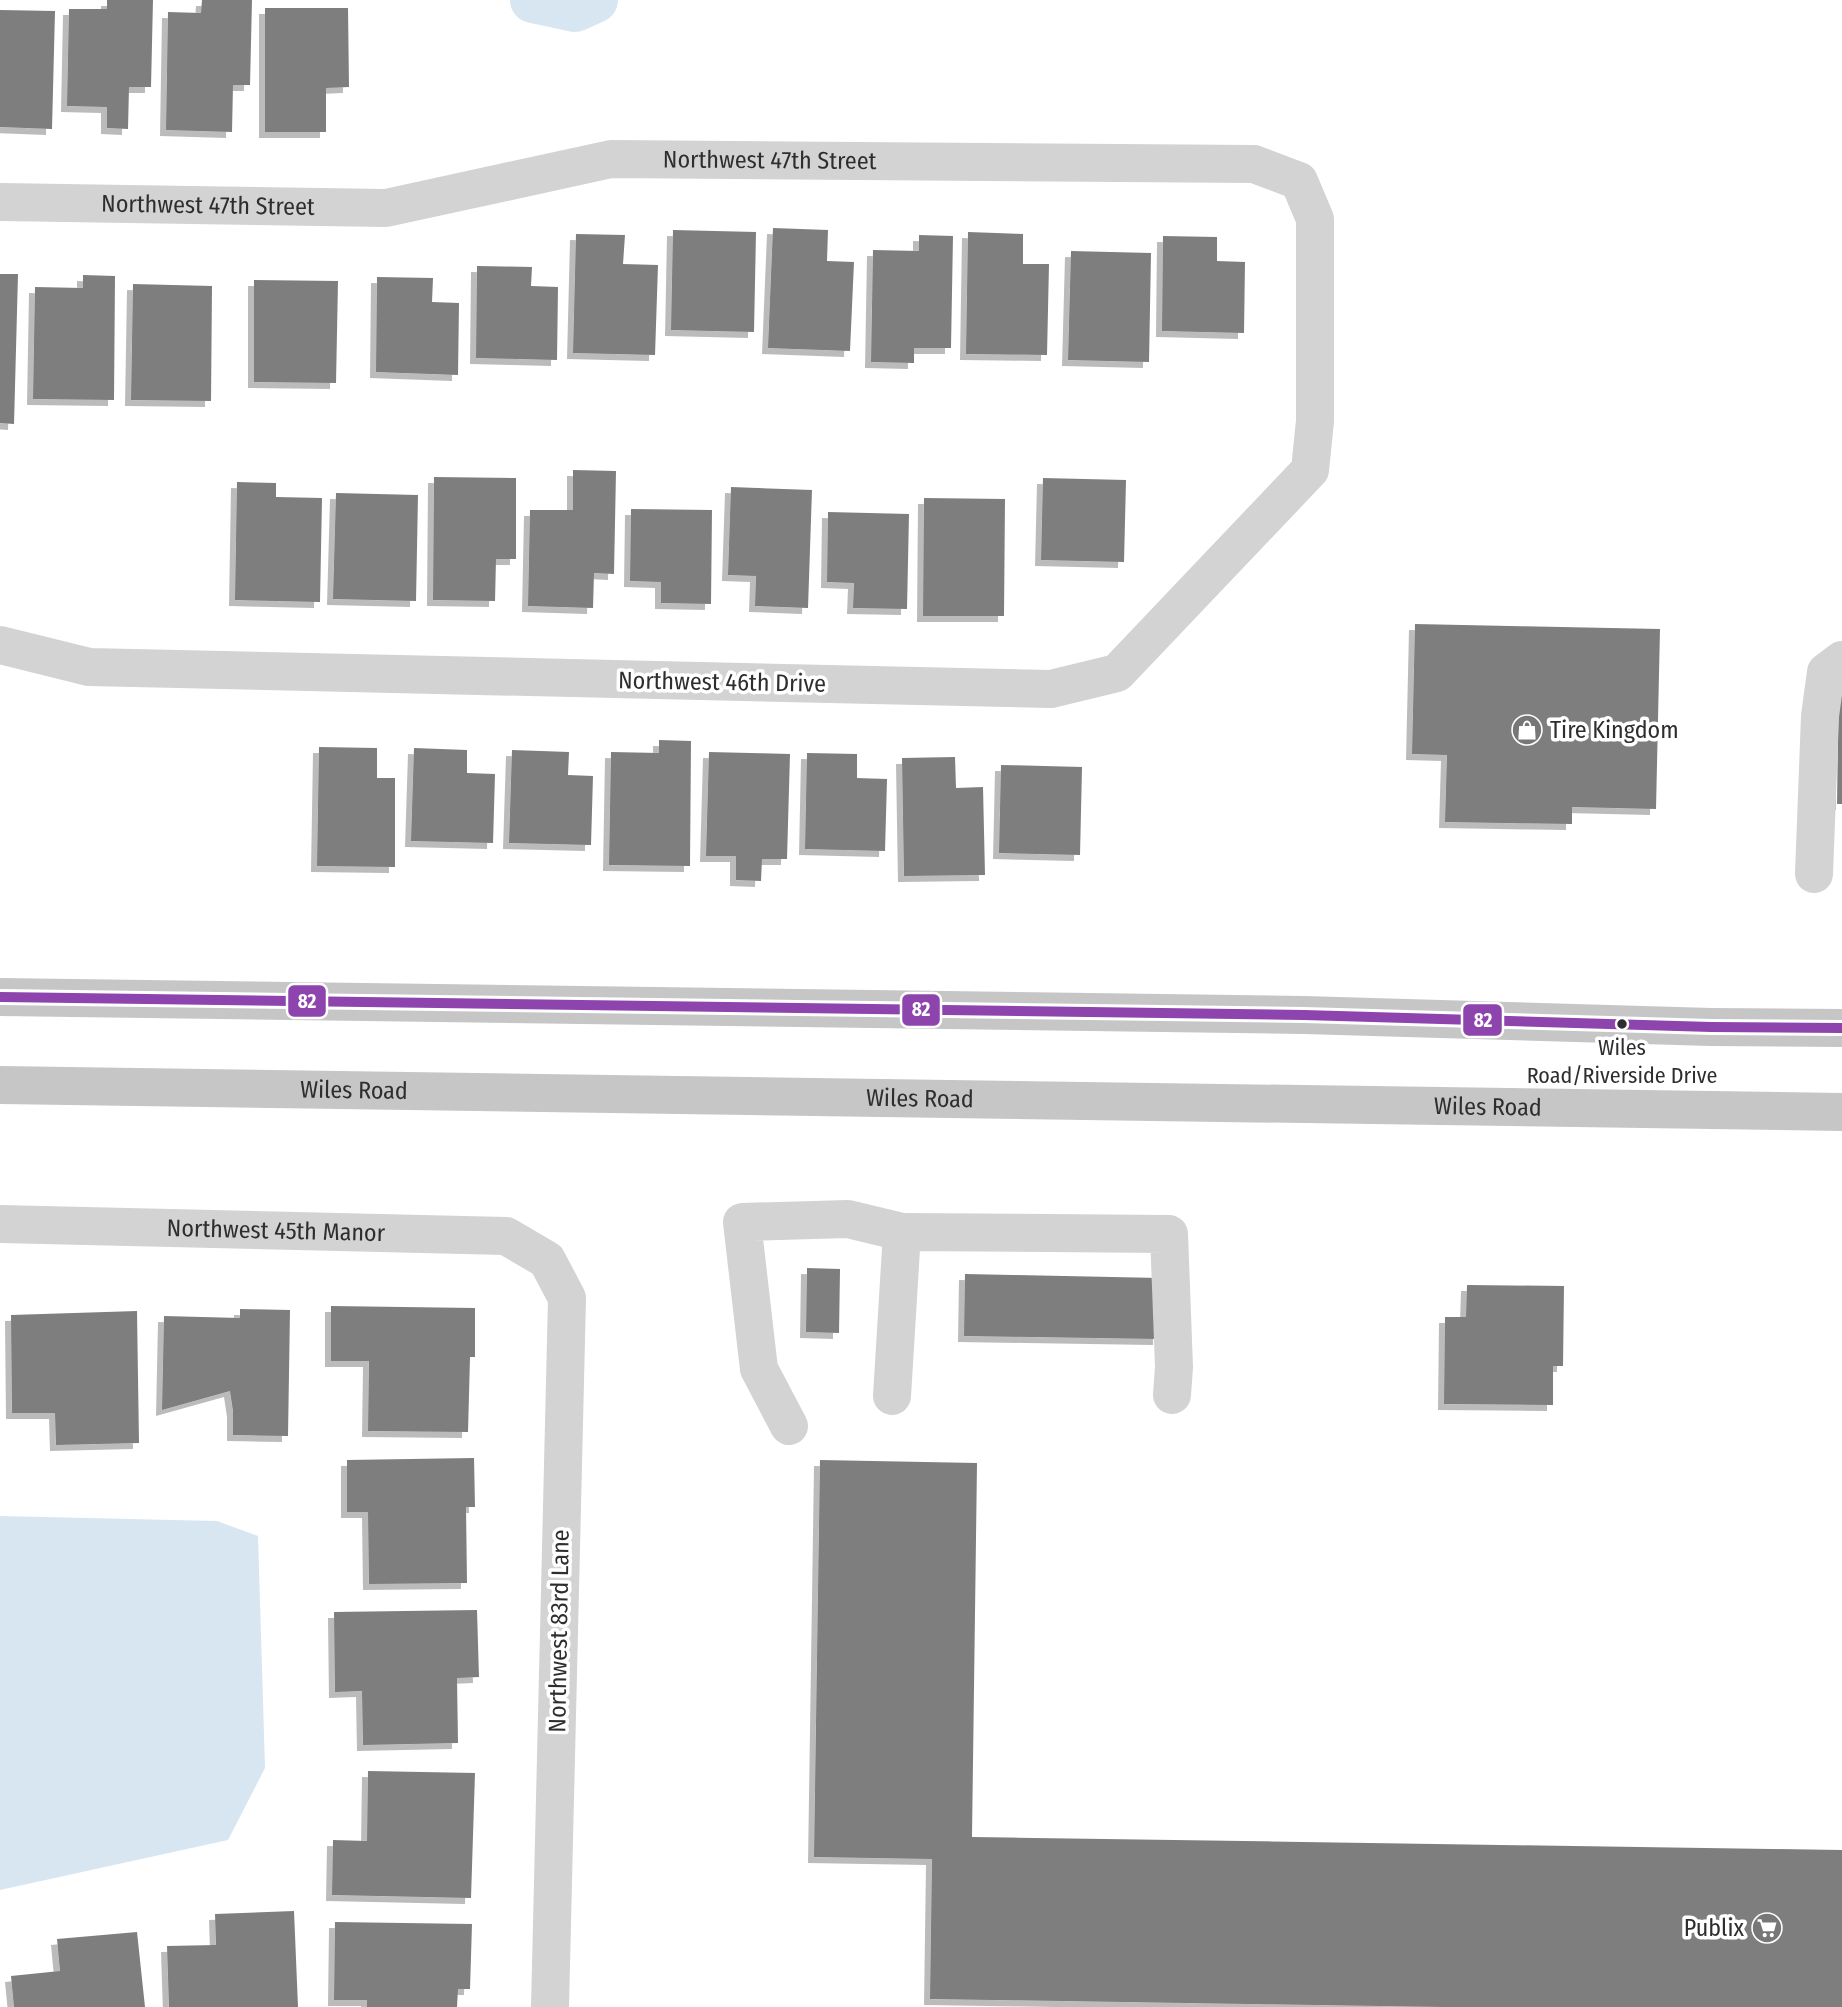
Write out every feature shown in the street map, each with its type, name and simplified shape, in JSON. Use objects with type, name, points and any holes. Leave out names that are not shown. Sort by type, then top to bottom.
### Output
[{"type":"main road","points":[[0,997],[1304,1015],[1710,1027],[1842,1028]]},
{"type":"main road","name":"Wiles Road","points":[[0,1085],[1842,1112]]},
{"type":"street","name":"Northwest 47th Street","points":[[0,202],[386,208],[611,159],[1254,164],[1299,181],[1315,219],[1315,421]]},
{"type":"street","name":"Northwest 46th Drive","points":[[0,645],[89,667],[1051,689],[1117,673],[1310,471],[1315,421]]},
{"type":"street","points":[[1814,874],[1820,716],[1826,672],[1842,660]]},
{"type":"street","points":[[789,1426],[759,1369],[742,1222],[848,1219],[902,1232],[1169,1234],[1174,1367],[1172,1395]]},
{"type":"street","name":"Northwest 45th Manor","points":[[0,1224],[506,1236],[547,1260]]},
{"type":"street","points":[[892,1396],[902,1232]]},
{"type":"street","name":"Northwest 83rd Lane","points":[[547,1260],[567,1298],[550,2007]]},
{"type":"shaded area","points":[[0,1516],[217,1521],[258,1536],[265,1768],[228,1840],[0,1890]]},
{"type":"building","points":[[107,0],[153,0],[151,87],[129,87],[128,129],[107,128],[107,107],[67,106],[69,9],[107,9]]},
{"type":"building","points":[[202,0],[252,0],[250,85],[233,85],[232,132],[166,130],[168,12],[201,13]]},
{"type":"building","points":[[265,8],[348,8],[349,87],[326,88],[326,132],[265,132]]},
{"type":"building","points":[[0,10],[55,11],[52,129],[0,127]]},
{"type":"building","points":[[773,228],[828,230],[827,261],[854,262],[850,351],[768,348]]},
{"type":"building","points":[[673,230],[756,232],[754,332],[671,330]]},
{"type":"building","points":[[968,232],[1023,234],[1023,264],[1049,264],[1047,355],[966,354]]},
{"type":"building","points":[[576,234],[625,235],[623,264],[658,265],[655,355],[573,353]]},
{"type":"building","points":[[919,235],[953,236],[951,348],[914,348],[914,363],[871,362],[873,250],[919,251]]},
{"type":"building","points":[[1163,236],[1217,237],[1217,261],[1245,262],[1244,333],[1162,331]]},
{"type":"building","points":[[1071,251],[1151,253],[1149,362],[1068,360]]},
{"type":"building","points":[[477,266],[532,267],[531,286],[558,287],[557,360],[476,358]]},
{"type":"building","points":[[0,274],[18,274],[14,424],[0,423]]},
{"type":"building","points":[[83,275],[115,276],[114,400],[33,399],[35,287],[83,288]]},
{"type":"building","points":[[377,277],[433,278],[432,302],[459,303],[458,375],[376,372]]},
{"type":"building","points":[[254,280],[338,281],[336,383],[254,382]]},
{"type":"building","points":[[133,284],[212,286],[211,401],[131,400]]},
{"type":"building","points":[[573,470],[616,471],[614,574],[594,573],[593,608],[528,606],[530,510],[573,510]]},
{"type":"building","points":[[434,477],[516,478],[516,559],[496,559],[495,601],[433,600]]},
{"type":"building","points":[[1043,478],[1126,480],[1124,562],[1041,560]]},
{"type":"building","points":[[237,482],[276,483],[276,497],[322,498],[320,602],[235,600]]},
{"type":"building","points":[[731,487],[812,490],[808,608],[755,606],[756,576],[728,575]]},
{"type":"building","points":[[336,493],[418,495],[416,601],[333,599]]},
{"type":"building","points":[[924,498],[1005,499],[1004,616],[923,616]]},
{"type":"building","points":[[631,509],[712,510],[711,604],[661,603],[661,582],[630,581]]},
{"type":"building","points":[[828,512],[909,514],[907,609],[853,608],[854,583],[827,582]]},
{"type":"building","points":[[1415,624],[1660,629],[1656,809],[1572,807],[1572,824],[1445,822],[1447,755],[1412,754]]},
{"type":"building","points":[[1839,672],[1842,672],[1842,804],[1837,804]]},
{"type":"building","points":[[659,740],[691,741],[690,866],[609,865],[611,752],[659,753]]},
{"type":"building","points":[[319,747],[377,748],[377,778],[395,778],[395,867],[317,866]]},
{"type":"building","points":[[414,748],[467,750],[467,773],[495,774],[493,843],[411,841]]},
{"type":"building","points":[[512,750],[569,752],[568,775],[593,776],[591,845],[509,843]]},
{"type":"building","points":[[709,752],[790,754],[787,859],[762,859],[761,881],[736,880],[736,856],[706,856]]},
{"type":"building","points":[[807,753],[857,754],[857,778],[887,779],[885,851],[805,849]]},
{"type":"building","points":[[955,757],[956,788],[983,787],[985,875],[904,876],[902,758]]},
{"type":"building","points":[[1001,765],[1082,767],[1080,855],[999,853]]},
{"type":"building","points":[[807,1268],[840,1269],[839,1333],[806,1332]]},
{"type":"building","points":[[965,1274],[1160,1278],[1159,1339],[964,1336]]},
{"type":"building","points":[[1467,1285],[1564,1286],[1563,1366],[1553,1366],[1553,1405],[1444,1404],[1445,1317],[1466,1317]]},
{"type":"building","points":[[331,1306],[475,1308],[475,1357],[470,1357],[468,1432],[368,1431],[369,1361],[331,1361]]},
{"type":"building","points":[[240,1309],[290,1310],[288,1436],[233,1435],[230,1391],[162,1410],[164,1316],[240,1318]]},
{"type":"building","points":[[137,1311],[139,1443],[56,1445],[55,1413],[12,1413],[11,1315]]},
{"type":"building","points":[[474,1458],[475,1507],[466,1507],[467,1583],[369,1584],[368,1512],[347,1512],[347,1460]]},
{"type":"building","points":[[820,1460],[977,1463],[972,1837],[1842,1850],[1842,2007],[1445,2007],[930,1999],[932,1859],[814,1857]]},
{"type":"building","points":[[477,1610],[479,1677],[457,1678],[458,1743],[363,1745],[362,1691],[335,1692],[334,1612]]},
{"type":"building","points":[[368,1771],[475,1773],[471,1898],[332,1895],[333,1840],[367,1841]]},
{"type":"building","points":[[294,1911],[298,2007],[169,2007],[167,1946],[216,1945],[215,1914]]},
{"type":"building","points":[[335,1922],[472,1924],[470,1989],[458,1989],[457,2007],[367,2007],[367,2000],[334,2000]]},
{"type":"building","points":[[137,1932],[145,2007],[14,2007],[11,1976],[60,1971],[57,1939]]},
{"type":"waterway","points":[[533,0],[575,9],[595,0]]},
{"type":"transit line","name":"82","points":[[0,997],[1304,1015],[1711,1027],[1842,1028]]},
{"type":"place","name":"Tire Kingdom","points":[[1527,730]]},
{"type":"place","name":"Wiles Road/Riverside Drive","points":[[1622,1024]]},
{"type":"place","name":"Publix","points":[[1767,1928]]}]
